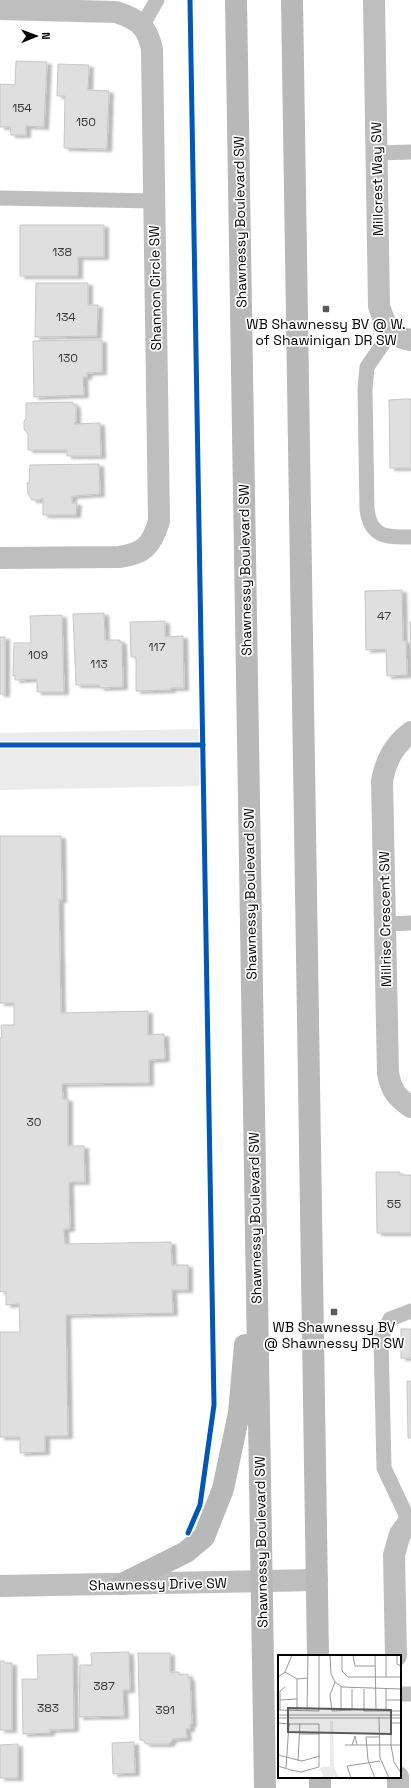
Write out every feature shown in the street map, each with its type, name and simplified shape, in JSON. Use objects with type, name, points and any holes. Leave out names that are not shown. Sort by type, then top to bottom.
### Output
[{"type":"main road","name":"Shawnessy Boulevard SW","points":[[236,0],[265,1788]]},
{"type":"main road","points":[[292,0],[318,1655]]},
{"type":"main road","points":[[122,1584],[186,1552],[204,1538],[223,1489],[238,1413],[256,1241]]},
{"type":"street","name":"Millcrest Way SW","points":[[374,0],[379,306],[384,322],[391,332]]},
{"type":"street","points":[[0,9],[116,12],[132,17],[142,26]]},
{"type":"street","name":"Shannon Circle SW","points":[[0,558],[119,557],[134,555],[147,547],[155,535],[159,521],[152,50],[149,37],[142,26]]},
{"type":"street","points":[[391,332],[402,339],[411,340]]},
{"type":"street","name":"Millrise Crescent SW","points":[[411,732],[400,740],[391,753],[384,769],[382,781],[388,1073],[390,1086],[396,1095],[411,1107]]},
{"type":"street","points":[[396,1655],[394,1555],[400,1534],[410,1520]]},
{"type":"street","name":"Shawnessy Drive SW","points":[[0,1586],[317,1580]]},
{"type":"lane","points":[[142,26],[157,0]]},
{"type":"lane","points":[[377,153],[411,152]]},
{"type":"lane","points":[[0,198],[154,201]]},
{"type":"lane","points":[[391,332],[367,367],[365,389],[366,510],[373,528],[378,532],[391,537],[411,537]]},
{"type":"lane","points":[[385,924],[411,923]]},
{"type":"lane","points":[[410,1520],[384,1468],[381,1338],[390,1319],[411,1310]]},
{"type":"shaded area","points":[[202,729],[202,786],[0,790],[0,733]]},
{"type":"building","points":[[16,61],[47,62],[44,127],[26,126],[26,135],[11,135],[10,127],[0,127],[0,84],[15,85]]},
{"type":"building","points":[[58,64],[89,65],[88,90],[109,91],[107,149],[64,148],[65,96],[57,96]]},
{"type":"building","points":[[20,225],[104,225],[104,257],[78,257],[78,276],[20,276]]},
{"type":"building","points":[[36,283],[88,283],[88,305],[98,305],[97,336],[35,337]]},
{"type":"building","points":[[102,340],[102,372],[87,373],[87,377],[83,377],[84,395],[34,397],[33,341]]},
{"type":"building","points":[[411,399],[411,468],[390,468],[389,400]]},
{"type":"building","points":[[73,402],[73,405],[76,405],[76,422],[74,424],[100,423],[101,456],[67,456],[67,450],[28,450],[28,434],[24,429],[24,421],[26,419],[26,403]]},
{"type":"building","points":[[99,464],[100,494],[72,496],[72,503],[77,503],[76,515],[43,515],[43,498],[39,500],[32,500],[28,494],[27,483],[29,483],[30,465]]},
{"type":"building","points":[[402,590],[403,641],[406,641],[407,675],[387,676],[386,649],[366,650],[365,591]]},
{"type":"building","points":[[104,613],[105,640],[120,640],[120,642],[122,642],[123,687],[100,688],[99,685],[76,685],[73,614]]},
{"type":"building","points":[[62,615],[64,692],[37,692],[37,679],[15,680],[15,675],[13,676],[14,643],[31,643],[30,616]]},
{"type":"building","points":[[165,621],[165,637],[183,636],[184,688],[136,691],[136,657],[131,657],[130,622]]},
{"type":"building","points":[[410,622],[411,622],[411,659]]},
{"type":"building","points":[[0,637],[5,637],[5,694],[0,694]]},
{"type":"building","points":[[0,836],[61,836],[62,900],[59,900],[61,1013],[148,1011],[148,1035],[164,1034],[165,1059],[149,1060],[149,1083],[62,1084],[63,1099],[68,1099],[68,1146],[84,1146],[85,1182],[69,1182],[70,1229],[64,1229],[65,1244],[171,1242],[172,1265],[188,1265],[188,1290],[172,1290],[173,1313],[66,1315],[68,1436],[45,1436],[45,1452],[20,1453],[20,1437],[0,1437],[0,1332],[20,1332],[19,1304],[6,1305],[6,1291],[0,1292],[0,1038],[2,1038],[1,1025],[14,1025],[14,1003],[0,1003]]},
{"type":"building","points":[[376,1172],[400,1172],[400,1175],[411,1175],[411,1233],[377,1233]]},
{"type":"building","points":[[401,1329],[411,1329],[411,1358],[401,1358]]},
{"type":"building","points":[[407,1381],[411,1381],[411,1438],[408,1438]]},
{"type":"building","points":[[129,1652],[130,1690],[123,1690],[124,1716],[79,1717],[80,1665],[92,1665],[91,1653]]},
{"type":"building","points":[[138,1653],[170,1653],[170,1672],[179,1672],[179,1675],[188,1674],[188,1678],[190,1678],[192,1724],[190,1724],[190,1729],[186,1729],[187,1738],[173,1739],[169,1744],[146,1744],[143,1740],[140,1740]]},
{"type":"building","points":[[73,1654],[74,1729],[50,1730],[50,1733],[23,1734],[22,1679],[38,1679],[37,1655]]},
{"type":"building","points":[[0,1661],[4,1661],[4,1663],[12,1663],[12,1730],[0,1730]]},
{"type":"building","points":[[134,1742],[135,1773],[113,1774],[112,1743]]},
{"type":"building","points":[[18,1744],[18,1778],[0,1778],[0,1745]]},
{"type":"cycle path","points":[[188,1533],[200,1505],[214,1405],[190,0]]},
{"type":"cycle path","points":[[0,745],[203,745]]},
{"type":"place","name":"WB Shawnessy BV @ W. of Shawinigan DR SW","points":[[326,309]]},
{"type":"place","name":"WB Shawnessy BV @ Shawnessy DR SW","points":[[334,1312]]}]
